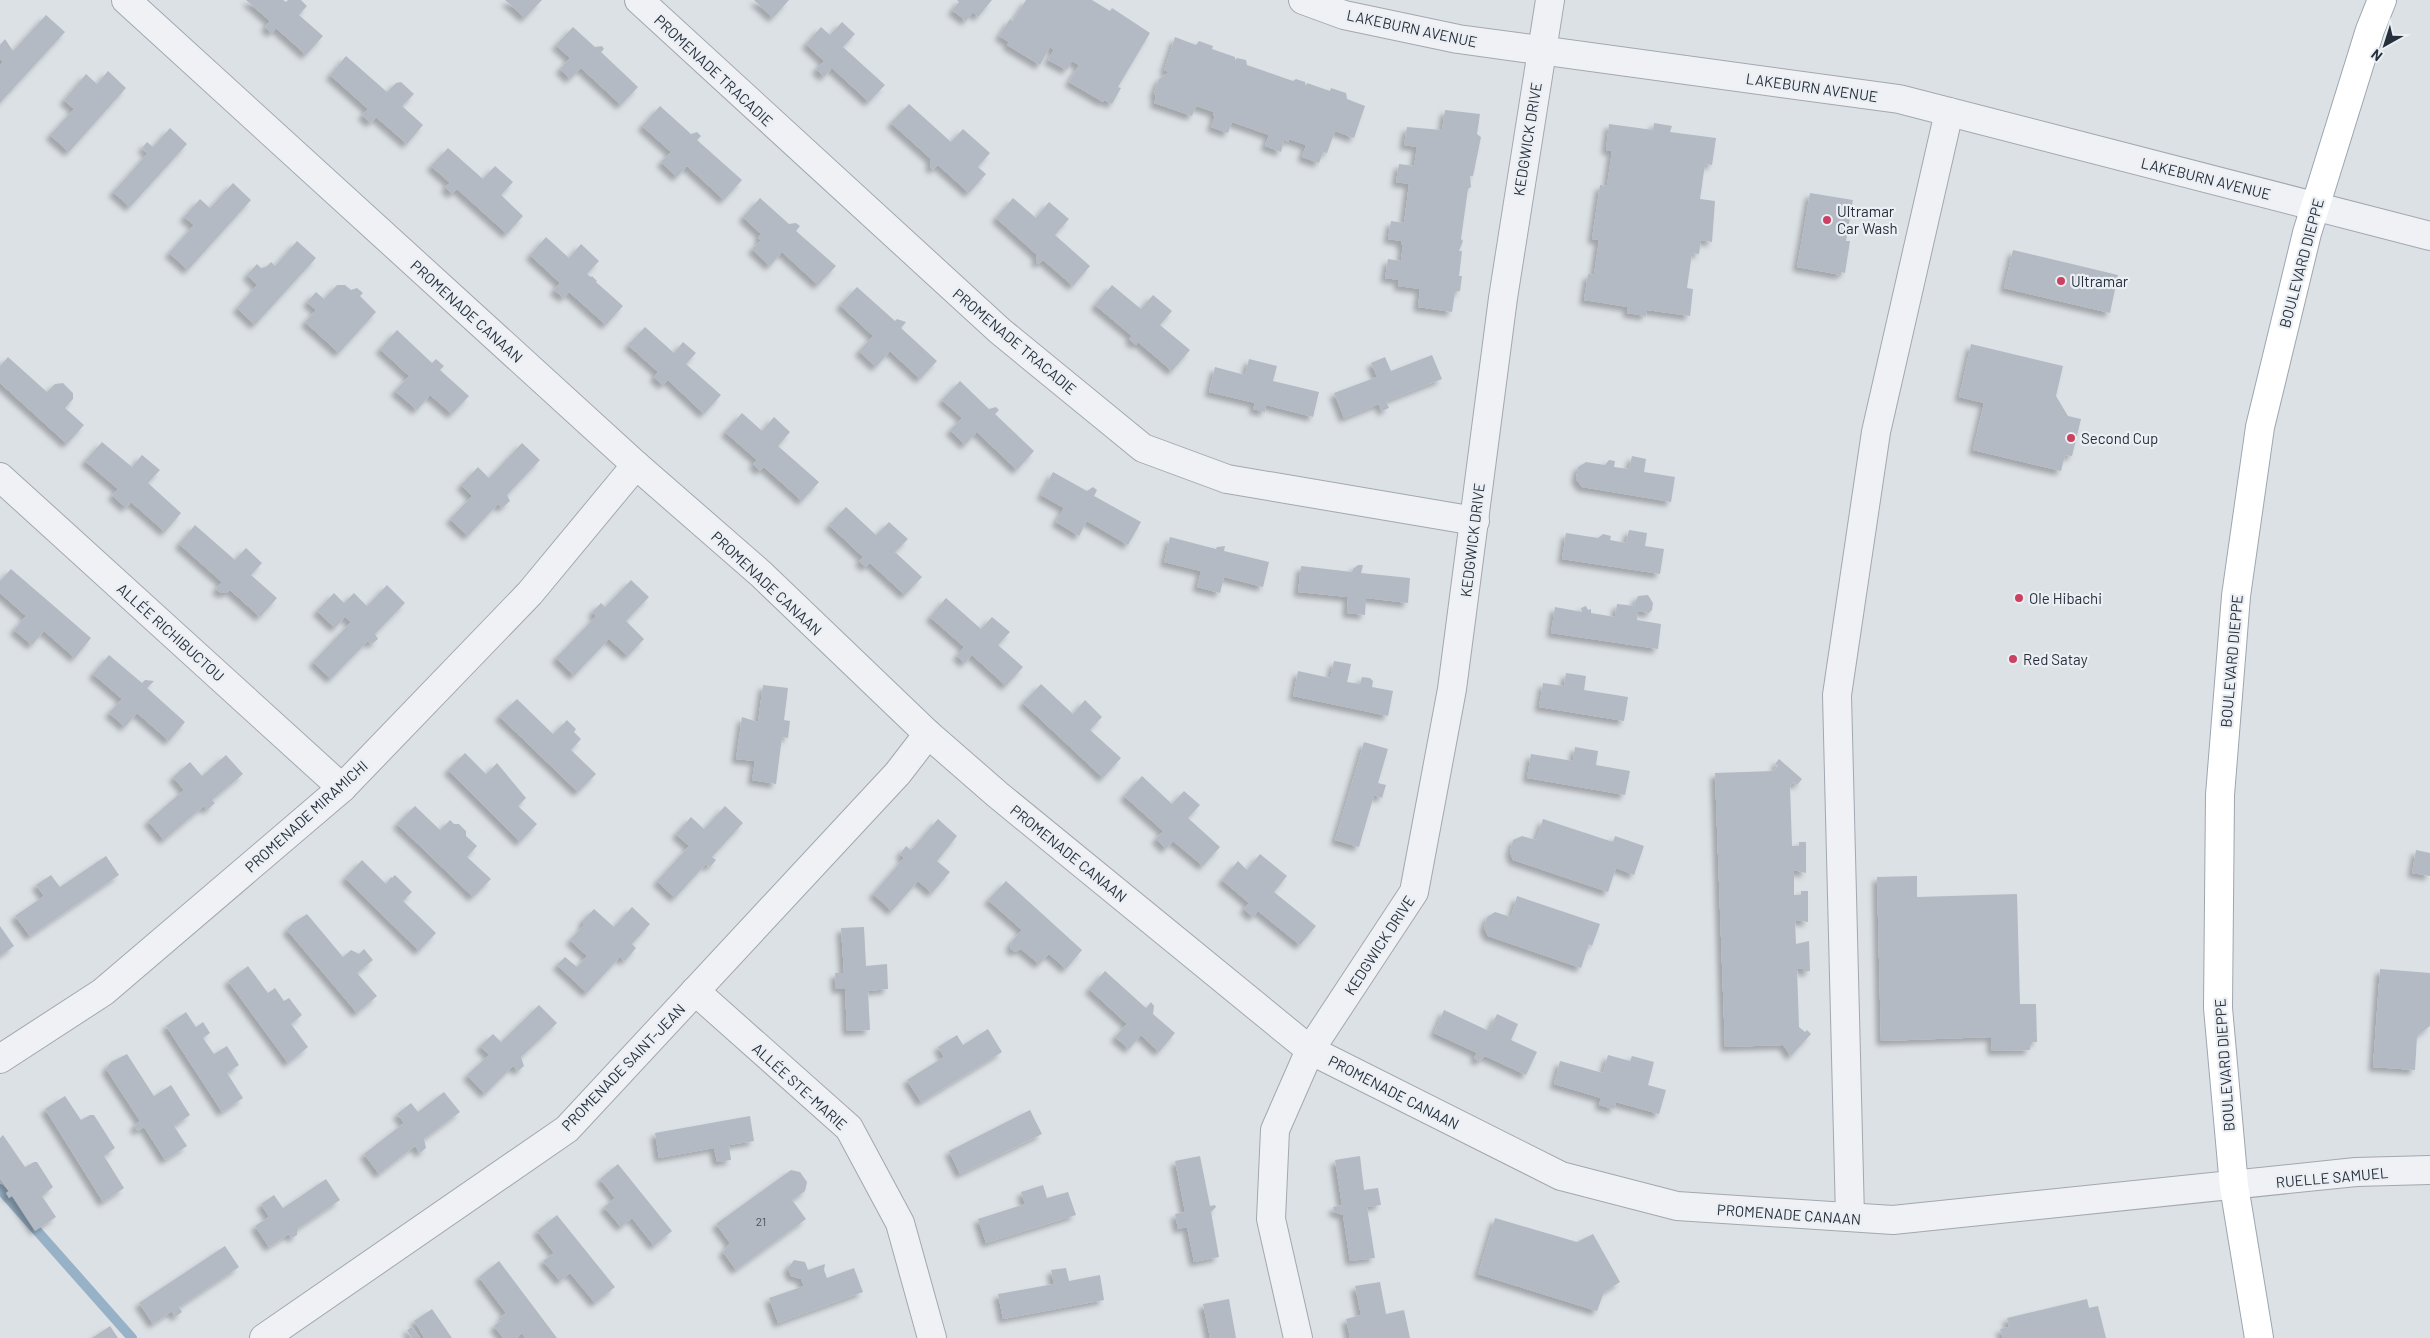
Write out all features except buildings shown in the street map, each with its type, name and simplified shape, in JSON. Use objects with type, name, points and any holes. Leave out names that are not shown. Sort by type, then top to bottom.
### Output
[{"type":"main road","name":"BOULEVARD DIEPPE","points":[[2259,1338],[2234,1186],[2218,1008],[2220,795],[2236,596],[2260,427],[2316,206],[2370,30],[2382,0]]},
{"type":"street","name":"PROMENADE CANAAN","points":[[126,0],[636,465],[761,574],[928,734],[998,795],[1310,1050],[1561,1176],[1677,1206],[1893,1220],[2234,1186]]},
{"type":"street","name":"PROMENADE TRACADIE","points":[[639,0],[1000,332],[1143,448],[1227,479],[1475,521]]},
{"type":"street","name":"LAKEBURN AVENUE","points":[[1303,0],[1344,15],[1458,39],[1899,99],[2430,236]]},
{"type":"street","name":"KEDGWICK DRIVE","points":[[1298,1338],[1271,1219],[1275,1130],[1310,1050],[1414,892],[1452,689],[1503,298],[1550,0]]},
{"type":"street","points":[[1850,1217],[1836,695],[1876,432],[1949,112]]},
{"type":"street","name":"PROMENADE MIRAMICHI","points":[[0,1059],[103,992],[342,788],[530,593],[636,465]]},
{"type":"street","name":"ALLÉE RICHIBUCTOU","points":[[0,477],[342,788]]},
{"type":"street","name":"PROMENADE SAINT-JEAN","points":[[264,1338],[567,1129],[898,773],[928,734]]},
{"type":"street","name":"ALLÉE STE-MARIE","points":[[695,991],[849,1128],[900,1223],[932,1338]]},
{"type":"street","name":"RUELLE SAMUEL","points":[[2234,1186],[2356,1172],[2430,1170]]},
{"type":"waterway","points":[[0,1189],[132,1338]]},
{"type":"place","name":"Ultramar Car Wash","points":[[1827,220]]},
{"type":"place","name":"Ultramar","points":[[2061,281]]},
{"type":"place","name":"Second Cup","points":[[2071,438]]},
{"type":"place","name":"Ole Hibachi","points":[[2019,598]]},
{"type":"place","name":"Red Satay","points":[[2013,659]]}]
